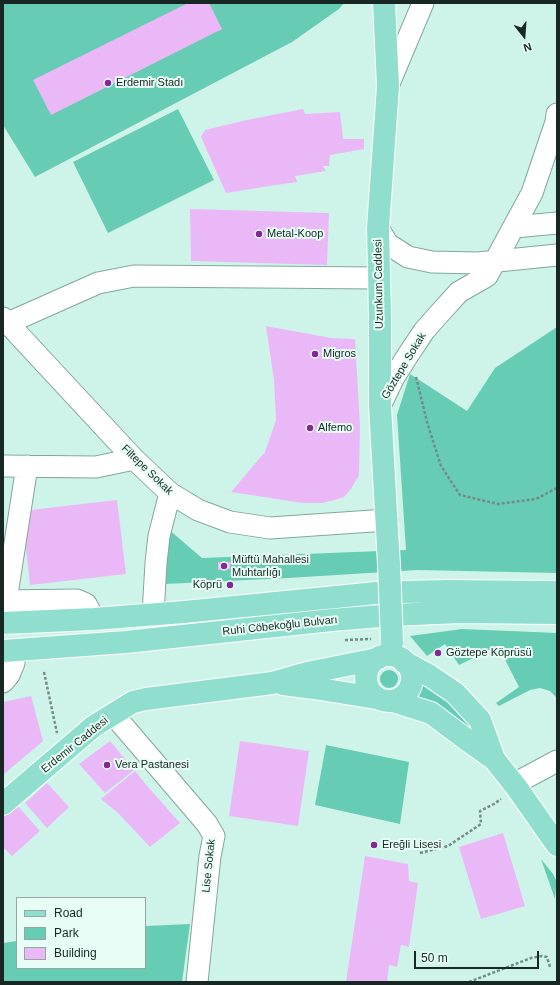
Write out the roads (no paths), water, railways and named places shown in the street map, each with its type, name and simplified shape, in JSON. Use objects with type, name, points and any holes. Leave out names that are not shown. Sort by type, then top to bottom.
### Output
[{"type":"main road","name":"Uzunkum Caddesi","points":[[384,3],[388,86],[378,228],[380,406],[389,565],[388,652]]},
{"type":"main road","name":"Ruhi Cöbekoğlu Bulvarı","points":[[3,623],[94,619],[402,592],[557,592]]},
{"type":"main road","name":"Ruhi Cöbekoğlu Bulvarı","points":[[9,651],[126,642],[393,615],[460,612],[557,613]]},
{"type":"main road","name":"Erdemir Caddesi","points":[[3,804],[94,726],[133,702],[146,699],[272,683],[388,652]]},
{"type":"main road","points":[[388,652],[409,667],[411,674],[412,681],[409,688],[406,694],[400,698],[385,699],[371,693],[367,686],[367,671],[371,664],[388,652]]},
{"type":"main road","points":[[388,652],[430,676],[455,693],[480,720],[494,759],[514,784],[557,845]]},
{"type":"main road","name":"Erdemir Caddesi","points":[[272,683],[385,699],[431,713],[494,759]]},
{"type":"street","points":[[388,86],[423,3]]},
{"type":"street","name":"Göztepe Sokak","points":[[380,406],[394,377],[424,331],[459,292],[487,276],[532,193],[556,122],[557,114]]},
{"type":"street","points":[[514,227],[557,223]]},
{"type":"street","points":[[378,228],[388,244],[408,257],[432,262],[478,263],[557,255]]},
{"type":"street","points":[[6,321],[98,283],[134,276],[379,278]]},
{"type":"street","name":"Filtepe Sokak","points":[[6,321],[134,459],[170,493],[198,510],[230,522],[270,528],[387,520]]},
{"type":"street","points":[[3,466],[96,467],[134,459]]},
{"type":"street","points":[[27,466],[5,601],[77,600],[86,604],[94,619]]},
{"type":"street","points":[[153,614],[156,564],[160,536],[170,493]]},
{"type":"street","points":[[3,682],[9,675],[14,663],[9,651]]},
{"type":"street","name":"Lise Sokak","points":[[113,714],[207,824],[214,836],[210,856],[197,982]]},
{"type":"street","points":[[514,784],[557,761]]},
{"type":"place","name":"Erdemir Stadı","points":[[108,83]]},
{"type":"place","name":"Metal-Koop","points":[[259,234]]},
{"type":"place","name":"Migros","points":[[315,354]]},
{"type":"place","name":"Alfemo","points":[[310,428]]},
{"type":"place","name":"Müftü Mahallesi Muhtarlığı","points":[[224,566]]},
{"type":"place","name":"Köprü","points":[[230,585]]},
{"type":"place","name":"Göztepe Köprüsü","points":[[438,653]]},
{"type":"place","name":"Vera Pastanesi","points":[[107,765]]},
{"type":"place","name":"Ereğli Lisesi","points":[[374,845]]}]
